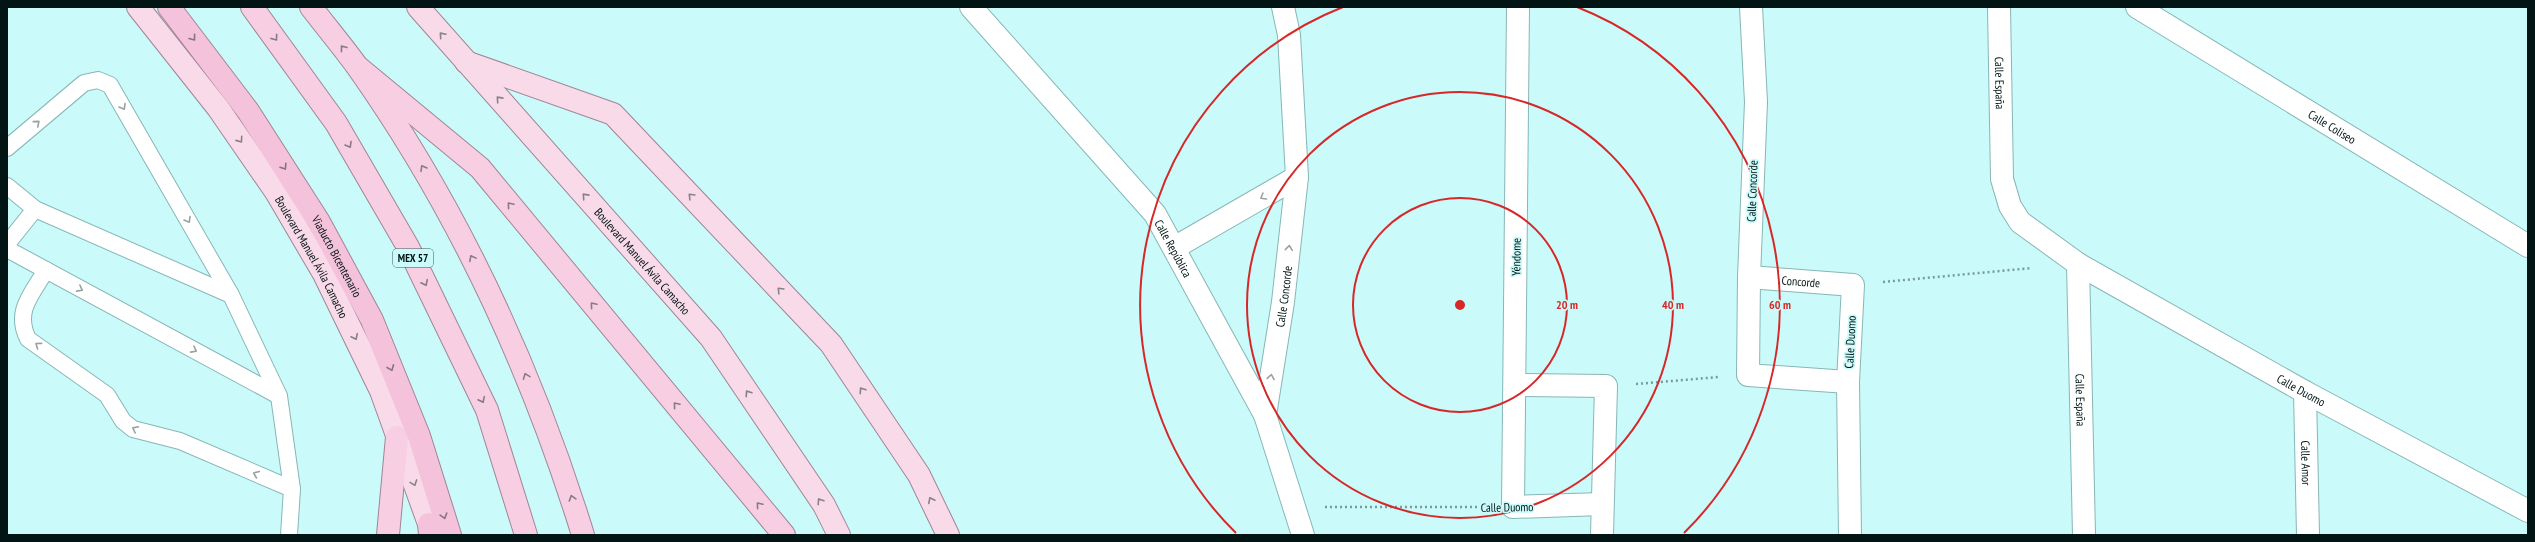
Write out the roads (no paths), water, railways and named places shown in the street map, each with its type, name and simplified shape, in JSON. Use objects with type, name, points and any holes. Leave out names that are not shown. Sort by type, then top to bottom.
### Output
[{"type":"highway","name":"Viaducto Bicentenario","points":[[169,7],[252,117],[319,222],[361,299],[372,320],[419,436],[450,535]]},
{"type":"highway","name":"MEX 57","points":[[252,7],[336,123],[408,247],[487,410],[526,535]]},
{"type":"highway","points":[[311,7],[359,68],[407,141],[480,272],[522,365],[564,472],[584,535]]},
{"type":"highway","points":[[359,68],[480,168],[784,535]]},
{"type":"highway","points":[[388,535],[397,437]]},
{"type":"main road","name":"Boulevard Manuel Ávila Camacho","points":[[138,7],[218,108],[276,192],[324,274],[381,391],[431,531]]},
{"type":"main road","name":"Boulevard Manuel Ávila Camacho","points":[[418,7],[711,338],[824,506],[839,535]]},
{"type":"main road","points":[[466,62],[613,114],[831,344],[919,475],[948,535]]},
{"type":"street","name":"Calle República","points":[[971,7],[1155,214],[1265,416],[1303,535]]},
{"type":"street","name":"Calle Concorde","points":[[1265,416],[1283,302],[1297,177],[1289,35],[1283,7]]},
{"type":"street","name":"Yéndome","points":[[1514,507],[1518,7]]},
{"type":"street","name":"Calle Concorde","points":[[1748,375],[1749,277],[1756,102],[1751,7]]},
{"type":"street","name":"Calle España","points":[[1999,7],[2002,179],[2010,206]]},
{"type":"street","name":"Calle Coliseo","points":[[2137,7],[2528,246]]},
{"type":"street","points":[[1174,248],[1297,177]]},
{"type":"street","name":"Calle Duomo","points":[[2010,206],[2020,222],[2078,264],[2305,392],[2528,511]]},
{"type":"street","name":"Calle España","points":[[2078,264],[2084,535]]},
{"type":"street","name":"Concorde","points":[[1749,277],[1853,285]]},
{"type":"street","name":"Calle Duomo","points":[[1748,375],[1848,382],[1853,285]]},
{"type":"street","points":[[1848,382],[1850,535]]},
{"type":"street","points":[[1515,384],[1606,386],[1602,535]]},
{"type":"street","name":"Calle Amor","points":[[2305,392],[2308,535]]},
{"type":"street","name":"Calle Duomo","points":[[1514,507],[1602,504]]},
{"type":"lane","points":[[7,148],[84,83],[98,80],[110,85],[231,295],[279,396],[292,489],[289,535]]},
{"type":"lane","points":[[7,186],[35,209],[231,295]]},
{"type":"lane","points":[[7,244],[35,209]]},
{"type":"lane","points":[[7,249],[279,396]]},
{"type":"lane","points":[[46,270],[22,311],[22,326],[28,339],[106,395],[123,421],[133,429],[180,440],[292,489]]}]
